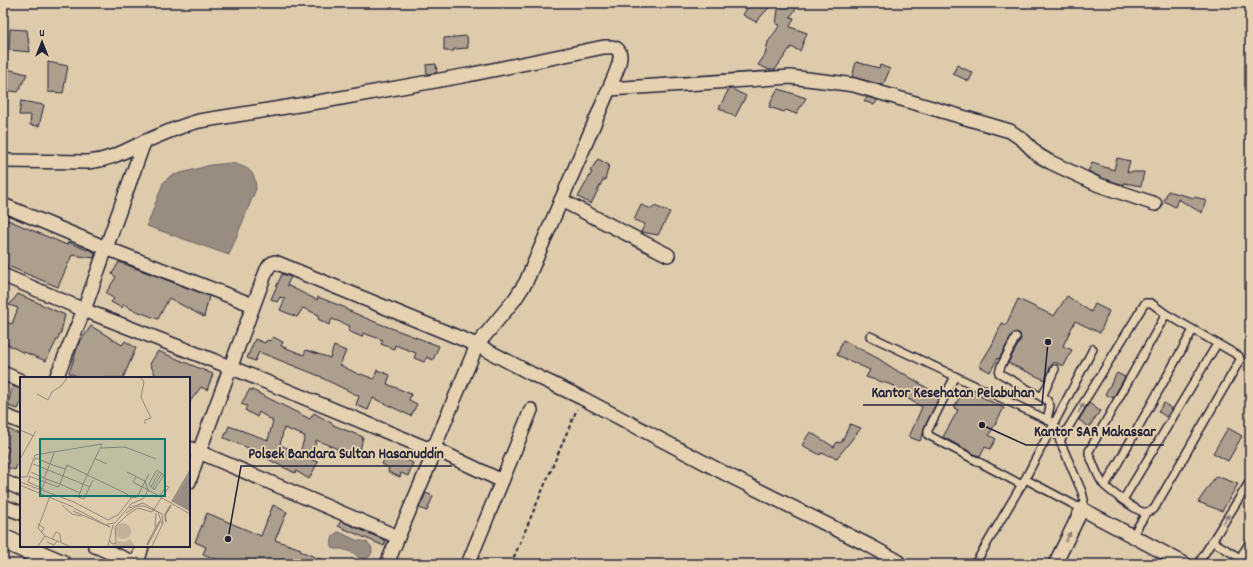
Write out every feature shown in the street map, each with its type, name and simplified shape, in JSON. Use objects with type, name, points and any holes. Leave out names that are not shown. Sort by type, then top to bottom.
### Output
[{"type":"main road","points":[[3,539],[20,546]]},
{"type":"main road","points":[[22,547],[61,564]]},
{"type":"street","points":[[3,161],[100,161],[199,121],[468,75],[604,47],[618,49],[620,60],[609,89],[526,282],[515,299],[477,345],[436,443],[431,447]]},
{"type":"street","points":[[609,89],[790,77],[854,85],[1010,130],[1038,155],[1050,162],[1099,185],[1155,204]]},
{"type":"street","points":[[56,377],[84,310],[144,142]]},
{"type":"street","points":[[561,200],[668,255]]},
{"type":"street","points":[[3,205],[106,248],[253,305]]},
{"type":"street","points":[[190,476],[194,450],[230,367],[269,266],[275,262],[477,345],[870,546],[896,560],[900,564]]},
{"type":"street","points":[[3,275],[84,310],[230,367],[426,448],[431,447],[502,481]]},
{"type":"street","points":[[3,373],[20,381]]},
{"type":"street","points":[[468,564],[531,410]]},
{"type":"street","points":[[3,415],[20,422]]},
{"type":"street","points":[[387,564],[432,458],[431,447]]},
{"type":"street","points":[[194,450],[398,537]]},
{"type":"street","points":[[3,481],[20,489]]},
{"type":"street","points":[[3,506],[20,512]]},
{"type":"street","points":[[1055,564],[1082,509],[1185,564]]},
{"type":"street","points":[[97,547],[137,564],[142,547]]},
{"type":"lane","points":[[1060,441],[1145,303],[1151,303],[1166,314],[1239,356],[1240,360],[1154,509],[1147,512],[1142,512],[1105,486],[1089,454],[1090,448],[1166,314]]},
{"type":"lane","points":[[1105,486],[1193,330]]},
{"type":"lane","points":[[870,336],[1051,422]]},
{"type":"lane","points":[[956,376],[928,430],[928,435],[1082,509],[1084,500],[1082,492],[1051,422],[1050,404],[1047,400],[999,373],[1016,337]]},
{"type":"lane","points":[[1124,500],[1217,344]]},
{"type":"lane","points":[[976,564],[1024,482],[1051,422],[1093,349]]},
{"type":"lane","points":[[1042,397],[1055,369]]},
{"type":"lane","points":[[1198,564],[1250,480]]},
{"type":"lane","points":[[1132,536],[1147,512]]},
{"type":"lane","points":[[1212,541],[1238,561],[1250,542]]},
{"type":"path","points":[[511,564],[582,398]]},
{"type":"shaded area","points":[[232,163],[243,166],[250,171],[254,178],[256,189],[229,255],[147,226],[163,183],[170,176],[211,165]]},
{"type":"shaded area","points":[[339,532],[356,540],[367,542],[371,546],[372,552],[370,556],[366,559],[359,558],[354,553],[332,547],[332,538]]},
{"type":"building","points":[[750,3],[773,3],[756,22],[743,15]]},
{"type":"building","points":[[779,3],[800,3],[790,17],[794,18],[790,27],[807,33],[800,51],[791,47],[775,70],[770,70],[758,65],[765,55],[768,42],[780,25],[776,24]]},
{"type":"building","points":[[10,29],[27,30],[30,52],[9,50]]},
{"type":"building","points":[[467,36],[468,48],[454,49],[454,51],[444,51],[444,38]]},
{"type":"building","points":[[48,62],[68,66],[63,93],[48,92]]},
{"type":"building","points":[[856,62],[879,68],[880,65],[890,69],[883,85],[852,77]]},
{"type":"building","points":[[436,64],[437,73],[427,74],[426,65]]},
{"type":"building","points":[[957,65],[973,73],[969,81],[953,74]]},
{"type":"building","points":[[3,68],[27,74],[18,92],[3,90]]},
{"type":"building","points":[[729,89],[746,96],[735,117],[719,108]]},
{"type":"building","points":[[779,89],[806,98],[796,114],[786,110],[784,112],[769,107],[775,93]]},
{"type":"building","points":[[867,97],[878,100],[874,105],[864,101]]},
{"type":"building","points":[[21,101],[44,105],[39,126],[30,125],[31,115],[19,115]]},
{"type":"building","points":[[1117,158],[1130,161],[1127,172],[1144,172],[1141,186],[1124,183],[1124,185],[1102,178],[1088,171],[1092,163],[1114,170]]},
{"type":"building","points":[[598,159],[609,165],[605,180],[603,180],[591,204],[578,197],[592,172],[590,171]]},
{"type":"building","points":[[1168,191],[1206,200],[1202,213],[1178,199],[1175,207],[1164,201]]},
{"type":"building","points":[[641,205],[652,209],[654,206],[670,212],[658,235],[641,232],[645,224],[634,220]]},
{"type":"building","points":[[3,218],[67,245],[68,242],[95,252],[94,258],[72,255],[58,287],[3,264]]},
{"type":"building","points":[[119,262],[209,296],[204,317],[169,298],[158,319],[131,309],[124,304],[122,308],[111,302],[114,299],[106,293],[116,277],[112,274]]},
{"type":"building","points":[[282,274],[291,277],[287,285],[317,300],[318,297],[375,322],[439,346],[433,360],[427,357],[424,362],[414,358],[416,353],[395,345],[394,349],[381,344],[383,340],[363,333],[362,337],[348,331],[350,326],[332,319],[329,325],[318,319],[319,315],[303,308],[297,317],[280,310],[285,299],[280,297],[277,302],[271,299]]},
{"type":"building","points":[[18,294],[65,315],[61,332],[46,361],[24,353],[3,342],[3,321],[12,324],[18,308],[9,305]]},
{"type":"building","points":[[1067,296],[1091,312],[1095,304],[1109,311],[1100,333],[1075,321],[1063,346],[1072,350],[1064,366],[1054,362],[1050,367],[1045,380],[1008,363],[1021,339],[1020,334],[1016,332],[1012,335],[990,372],[979,366],[992,345],[1002,323],[1006,325],[1018,299],[1054,316]]},
{"type":"building","points":[[91,326],[122,345],[125,341],[136,348],[123,377],[79,377],[69,373],[79,343]]},
{"type":"building","points":[[273,337],[283,342],[281,346],[304,355],[306,350],[330,358],[334,346],[346,351],[340,365],[360,375],[361,374],[374,379],[377,370],[390,375],[387,384],[411,394],[409,400],[417,404],[411,416],[373,398],[368,410],[356,405],[359,396],[322,377],[259,352],[255,361],[247,358],[255,339],[265,343],[267,340],[270,341]]},
{"type":"building","points":[[843,340],[879,359],[940,396],[924,428],[920,441],[909,437],[922,407],[893,390],[895,386],[866,377],[870,370],[837,355]]},
{"type":"building","points":[[158,351],[213,374],[207,390],[201,387],[190,402],[190,377],[156,377],[150,364]]},
{"type":"building","points":[[1117,373],[1125,377],[1113,398],[1105,394]]},
{"type":"building","points":[[12,386],[20,389],[20,405],[18,409],[8,406]]},
{"type":"building","points":[[964,388],[1004,408],[989,435],[996,439],[990,449],[985,447],[980,457],[943,437],[958,410],[954,408]]},
{"type":"building","points":[[250,389],[310,419],[314,413],[333,425],[363,437],[359,455],[353,451],[350,455],[337,452],[338,449],[316,440],[312,460],[318,462],[309,479],[296,471],[295,473],[264,457],[254,455],[256,451],[224,438],[229,426],[268,440],[273,421],[259,412],[257,417],[245,410],[247,406],[241,404]],"holes":[[[284,428],[305,436],[300,453],[280,445]]]},
{"type":"building","points":[[1089,403],[1100,411],[1089,427],[1079,420]]},
{"type":"building","points":[[1164,403],[1172,409],[1166,417],[1158,411]]},
{"type":"building","points":[[850,424],[861,428],[837,458],[821,453],[820,455],[802,445],[810,432],[834,447],[837,442],[841,443]]},
{"type":"building","points":[[6,428],[20,435],[20,458],[15,470],[3,466],[9,448],[3,445],[3,435]]},
{"type":"building","points":[[1228,428],[1242,436],[1228,461],[1213,453]]},
{"type":"building","points":[[391,453],[413,463],[408,476],[401,473],[400,477],[388,472],[389,468],[382,464],[386,456],[389,457]]},
{"type":"building","points":[[1216,476],[1238,484],[1222,511],[1198,502]]},
{"type":"building","points":[[426,493],[433,496],[427,511],[419,508]]},
{"type":"building","points":[[273,505],[287,512],[275,540],[301,549],[300,551],[332,564],[228,564],[203,554],[206,547],[195,542],[207,513],[261,536]]},
{"type":"building","points":[[341,521],[386,541],[384,546],[338,526]]},
{"type":"place","name":"Kantor Kesehatan Pelabuhan","points":[[1048,342]]},
{"type":"place","name":"Kantor SAR Makassar","points":[[982,425]]},
{"type":"place","name":"Polsek Bandara Sultan Hasanuddin","points":[[228,539]]}]
